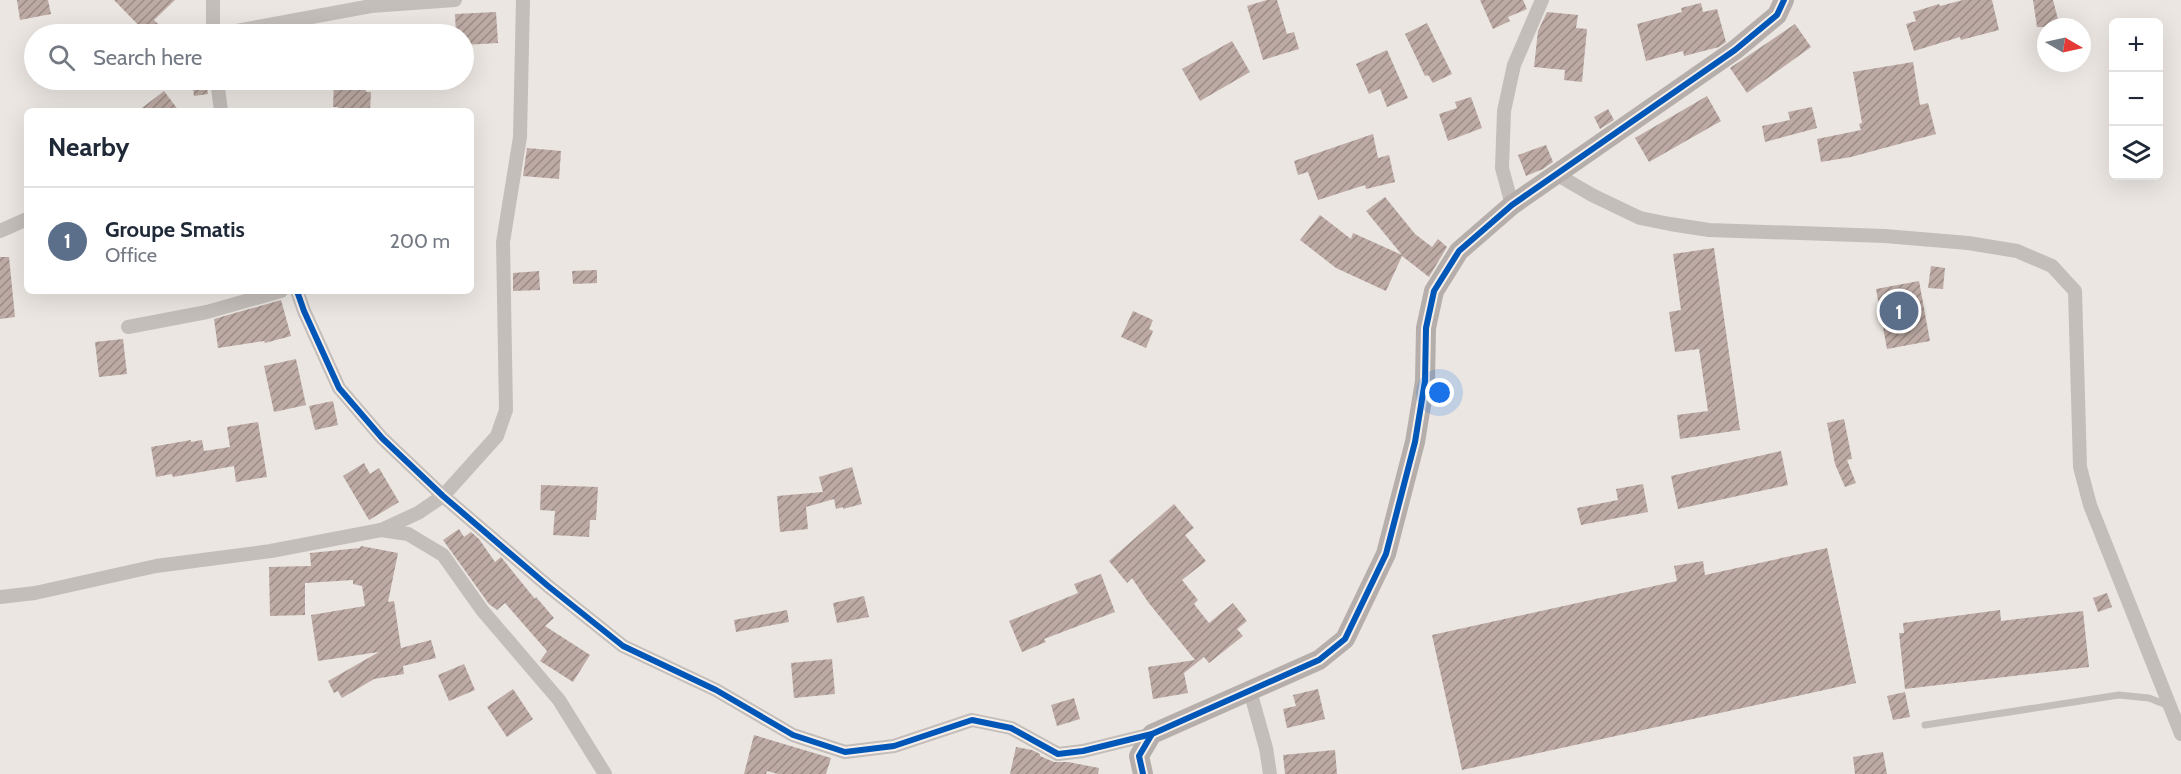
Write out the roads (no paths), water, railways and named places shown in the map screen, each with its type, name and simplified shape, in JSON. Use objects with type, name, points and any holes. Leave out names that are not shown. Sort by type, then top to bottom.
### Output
[{"type":"street","points":[[213,0],[213,24]]},
{"type":"street","points":[[274,24],[371,6],[455,0]]},
{"type":"street","points":[[0,597],[35,593],[156,566],[271,551],[381,530],[418,513],[443,496],[497,436],[506,410],[503,242],[520,137],[523,0]]},
{"type":"street","points":[[1512,205],[1502,168],[1504,111],[1514,65],[1542,0]]},
{"type":"street","points":[[298,294],[339,388],[382,438],[443,496],[548,586],[623,646],[716,690],[793,735],[845,752],[894,746],[972,720],[1011,728],[1058,754],[1083,751],[1152,734],[1319,660],[1345,639],[1386,554],[1415,442],[1425,381],[1426,328],[1434,291],[1459,251],[1512,205],[1735,50],[1777,15],[1784,0]]},
{"type":"street","points":[[218,90],[221,108]]},
{"type":"street","points":[[1556,174],[1592,195],[1640,218],[1670,224],[1709,230],[1885,237],[1968,243],[2017,251],[2052,266],[2075,291],[2080,467],[2090,505],[2181,734]]},
{"type":"street","points":[[0,231],[24,220]]},
{"type":"street","points":[[128,327],[207,312],[270,294]]},
{"type":"street","points":[[381,530],[408,534],[443,555],[482,610],[559,700],[605,774]]},
{"type":"street","points":[[1250,691],[1266,748],[1270,774]]},
{"type":"street","points":[[1143,774],[1139,756],[1152,734]]},
{"type":"lane","points":[[1925,725],[2119,695],[2149,698],[2169,706]]},
{"type":"place","name":"Groupe Smatis","points":[[1899,311]]}]
